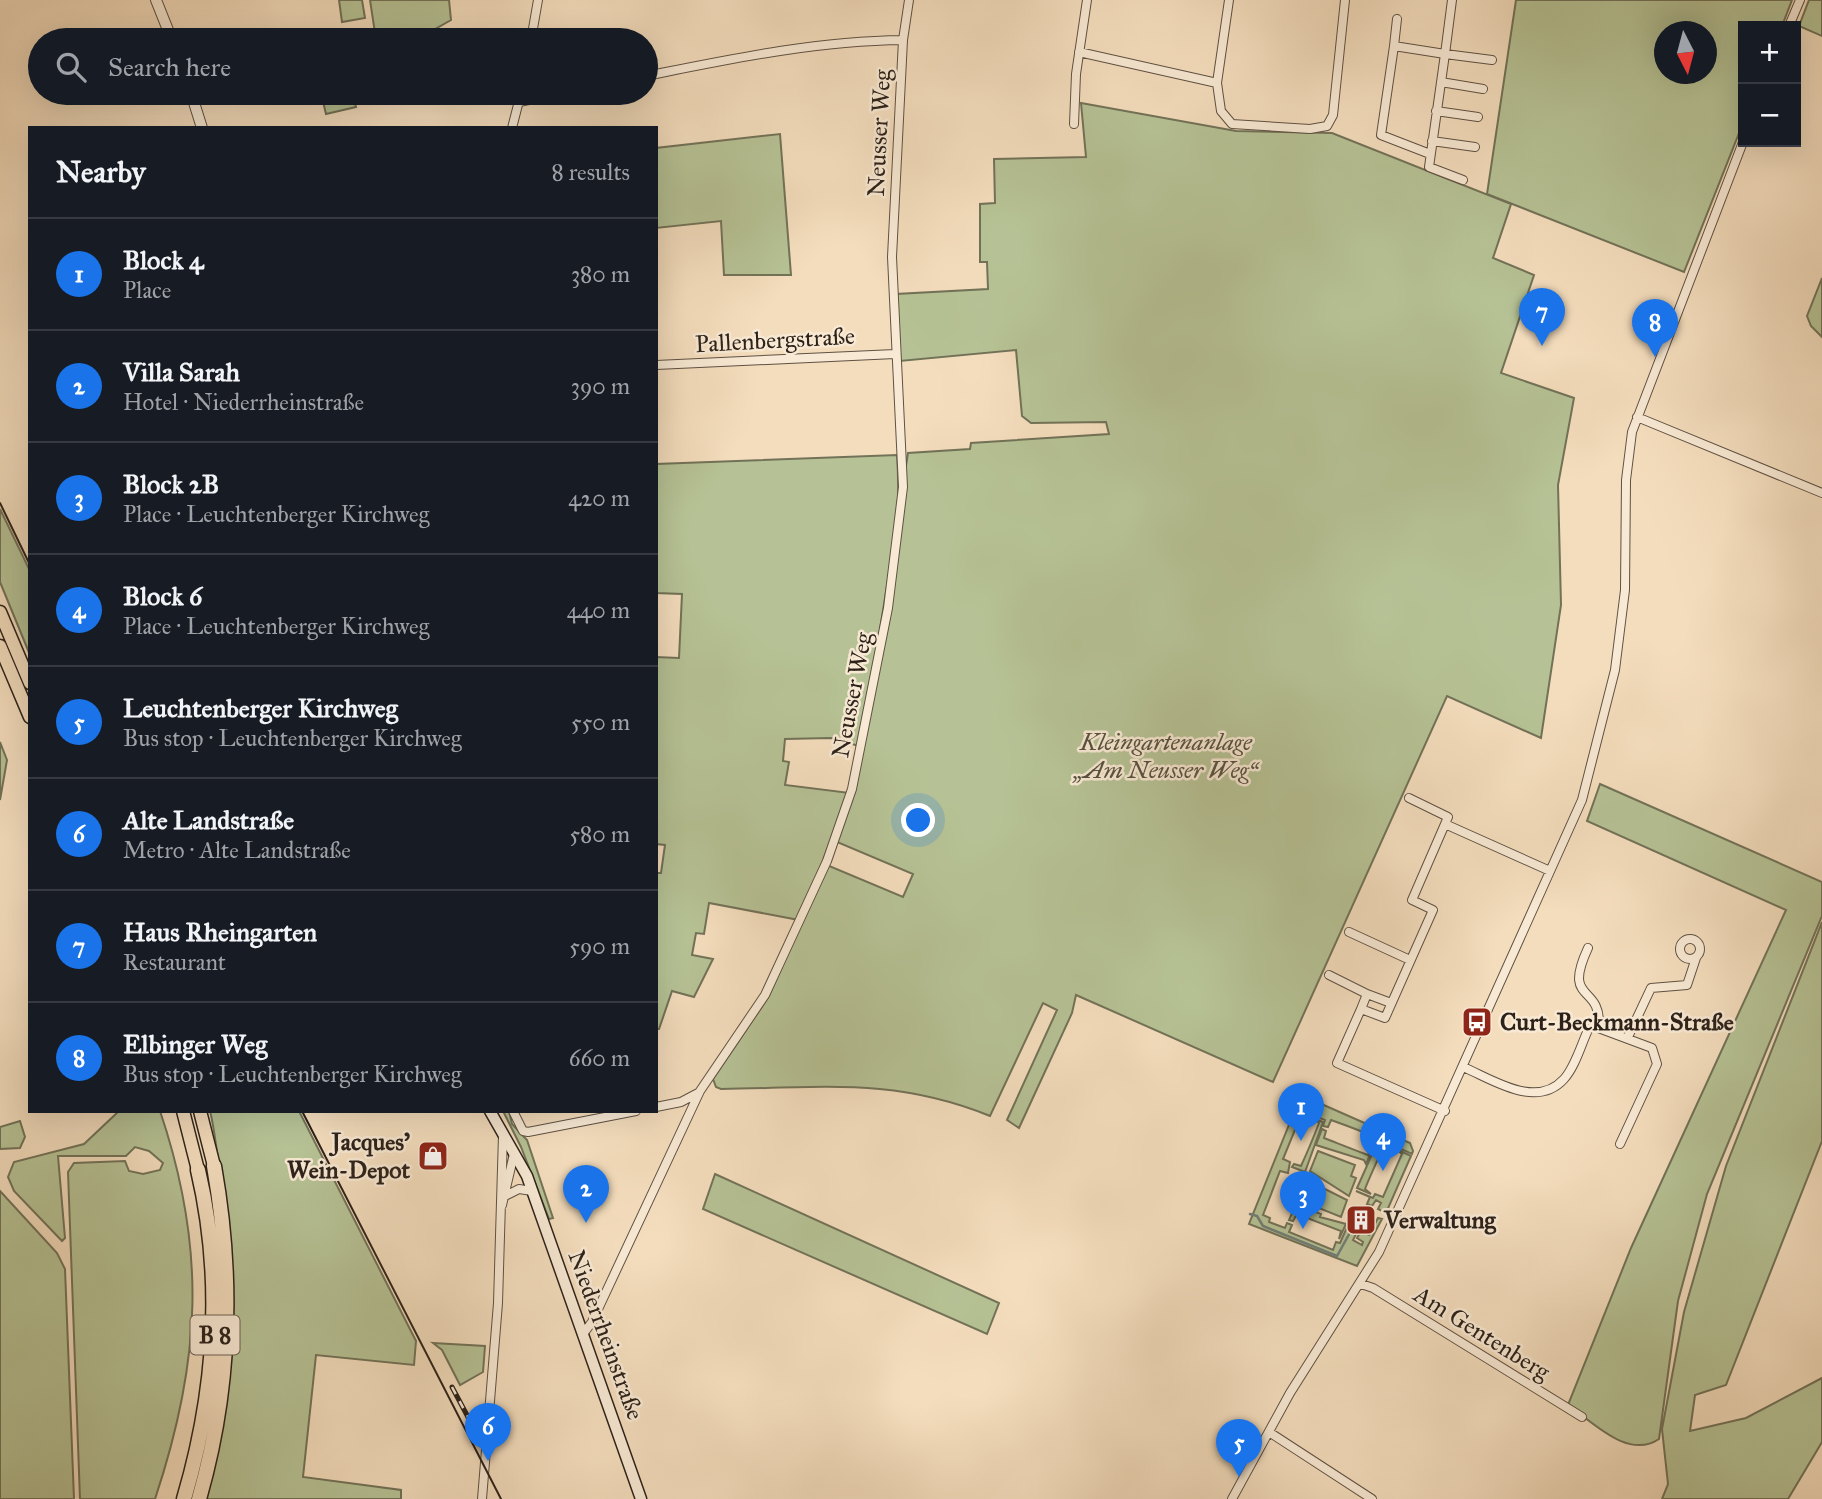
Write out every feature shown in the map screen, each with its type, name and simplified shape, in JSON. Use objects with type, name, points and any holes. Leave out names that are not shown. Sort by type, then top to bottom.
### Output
[{"type":"highway","name":"B 8","points":[[199,1499],[212,1455],[223,1394],[228,1334],[226,1262],[214,1166]]},
{"type":"highway","name":"B 8","points":[[184,1499],[198,1451],[209,1392],[215,1332],[213,1262],[198,1170]]},
{"type":"main road","points":[[0,612],[28,678]]},
{"type":"main road","points":[[0,646],[28,712]]},
{"type":"main road","name":"B 8","points":[[184,1113],[198,1170]]},
{"type":"main road","name":"B 8","points":[[201,1113],[214,1166]]},
{"type":"main road","name":"Niederrheinstraße","points":[[491,1113],[532,1191],[641,1499]]},
{"type":"street","points":[[156,0],[167,28]]},
{"type":"street","points":[[533,28],[538,0]]},
{"type":"street","name":"Neusser Weg","points":[[583,1334],[592,1322],[700,1091],[765,995],[827,860],[852,789],[888,608],[903,487],[892,257],[902,40],[909,0]]},
{"type":"street","points":[[1074,124],[1079,52],[1087,0]]},
{"type":"street","points":[[1229,0],[1217,83],[1221,111],[1232,124],[1310,129],[1327,126],[1333,115],[1345,0]]},
{"type":"street","points":[[1452,0],[1429,167],[1464,180]]},
{"type":"street","points":[[1792,21],[1800,0]]},
{"type":"street","points":[[1397,19],[1381,135],[1430,154]]},
{"type":"street","points":[[658,74],[837,41],[902,40]]},
{"type":"street","points":[[1394,46],[1492,60]]},
{"type":"street","points":[[1079,52],[1217,83]]},
{"type":"street","points":[[1441,82],[1483,89]]},
{"type":"street","points":[[195,105],[201,126]]},
{"type":"street","points":[[513,126],[518,105]]},
{"type":"street","points":[[1436,111],[1478,117]]},
{"type":"street","points":[[1432,141],[1475,148]]},
{"type":"street","points":[[1232,1499],[1269,1432],[1361,1284],[1445,1111],[1582,800],[1615,670],[1625,590],[1627,469],[1637,417],[1741,147]]},
{"type":"street","name":"Pallenbergstraße","points":[[658,365],[895,354]]},
{"type":"street","points":[[1637,417],[1822,493]]},
{"type":"street","points":[[1361,1009],[1385,1018],[1433,910],[1412,900],[1448,817],[1409,798]]},
{"type":"street","points":[[1445,824],[1550,871]]},
{"type":"street","points":[[1349,932],[1410,960]]},
{"type":"street","points":[[1588,948],[1577,975],[1580,986],[1600,1013],[1599,1026]]},
{"type":"street","points":[[1628,1037],[1651,988],[1687,985],[1696,958]]},
{"type":"street","points":[[1329,975],[1391,1003]]},
{"type":"street","points":[[1367,994],[1337,1063],[1445,1111]]},
{"type":"street","points":[[1463,1067],[1518,1091],[1536,1092],[1565,1078],[1588,1030],[1599,1026],[1652,1048],[1657,1064],[1620,1144]]},
{"type":"street","points":[[658,1107],[681,1102],[700,1091]]},
{"type":"street","points":[[514,1113],[523,1131],[528,1132],[626,1113]]},
{"type":"street","points":[[482,1499],[498,1303],[503,1132]]},
{"type":"street","points":[[501,1208],[507,1195],[514,1154]]},
{"type":"street","points":[[507,1195],[519,1189],[532,1191]]},
{"type":"street","name":"Am Gentenberg","points":[[1361,1284],[1373,1288],[1583,1417]]},
{"type":"street","points":[[1269,1432],[1372,1499]]},
{"type":"green space","points":[[339,0],[362,0],[365,18],[342,22]]},
{"type":"green space","points":[[370,0],[449,0],[451,20],[437,28],[374,28]]},
{"type":"green space","points":[[1516,0],[1792,0],[1784,21],[1738,21],[1738,136],[1684,272],[1487,194]]},
{"type":"green space","points":[[1809,0],[1822,0],[1822,36],[1801,27]]},
{"type":"green space","name":"Kleingartenanlage „Am Neusser Weg“","points":[[1081,103],[1236,131],[1332,133],[1511,204],[1493,258],[1534,275],[1501,373],[1574,398],[1558,485],[1561,605],[1541,738],[1447,696],[1273,1082],[1076,995],[1072,1013],[1019,1128],[1007,1120],[1057,1010],[1043,1003],[990,1116],[922,1095],[889,1090],[825,1087],[721,1089],[716,1087],[713,1079],[769,996],[827,865],[903,897],[913,874],[837,842],[855,787],[908,453],[970,449],[971,443],[1109,434],[1106,422],[1031,423],[1022,416],[1016,350],[900,361],[896,294],[988,289],[987,262],[980,262],[980,204],[995,203],[994,159],[1086,157]]},
{"type":"green space","points":[[324,105],[356,107],[326,114]]},
{"type":"green space","points":[[780,134],[791,275],[724,275],[721,221],[658,228],[658,148]]},
{"type":"green space","points":[[1822,278],[1822,337],[1811,326],[1807,316]]},
{"type":"green space","points":[[897,455],[898,491],[893,565],[859,746],[831,738],[785,739],[783,761],[789,762],[785,785],[850,793],[799,920],[709,903],[704,934],[696,933],[692,955],[713,959],[694,997],[672,991],[659,1029],[658,873],[661,873],[665,845],[658,844],[658,657],[679,658],[682,594],[658,593],[658,464]]},
{"type":"green space","points":[[0,509],[28,567],[28,650],[0,582]]},
{"type":"green space","points":[[0,742],[7,760],[0,800]]},
{"type":"green space","points":[[1600,784],[1822,882],[1822,916],[1707,1194],[1678,1301],[1659,1439],[1635,1445],[1611,1436],[1568,1405],[1631,1248],[1786,910],[1587,821]]},
{"type":"green space","points":[[1822,922],[1822,1141],[1726,1385],[1695,1395],[1690,1431],[1746,1418],[1822,1378],[1822,1442],[1788,1499],[1662,1499],[1668,1484],[1662,1429],[1684,1312],[1726,1166]]},
{"type":"green space","points":[[1301,1095],[1410,1143],[1413,1151],[1412,1154],[1377,1138],[1374,1145],[1375,1137],[1331,1120],[1328,1127],[1323,1126],[1325,1120],[1310,1114],[1308,1118],[1301,1115],[1283,1159],[1290,1162],[1288,1173],[1280,1171],[1263,1215],[1270,1218],[1269,1222],[1285,1228],[1287,1223],[1292,1225],[1289,1232],[1333,1250],[1336,1242],[1340,1243],[1348,1225],[1358,1230],[1353,1240],[1362,1245],[1363,1242],[1357,1238],[1361,1231],[1369,1235],[1378,1218],[1382,1219],[1357,1266],[1249,1224]]},
{"type":"green space","points":[[117,1113],[161,1113],[186,1211],[192,1305],[189,1352],[182,1400],[155,1499],[80,1499],[68,1172],[74,1163],[125,1161],[129,1171],[143,1174],[160,1170],[163,1163],[149,1151],[135,1147],[126,1156],[58,1156],[65,1238],[62,1241],[14,1191],[8,1177],[14,1162],[84,1144]]},
{"type":"green space","points":[[210,1113],[300,1113],[416,1341],[414,1365],[316,1355],[303,1477],[401,1490],[401,1499],[205,1499],[223,1417],[232,1335],[231,1253]]},
{"type":"green space","points":[[504,1113],[509,1113],[512,1124],[527,1140],[553,1218],[549,1219],[521,1147]]},
{"type":"green space","points":[[1313,1118],[1323,1122],[1305,1172],[1292,1167],[1294,1164],[1301,1166],[1308,1150],[1319,1123]]},
{"type":"green space","points":[[20,1121],[25,1137],[20,1148],[0,1149],[0,1127]]},
{"type":"green space","points":[[1322,1129],[1326,1131],[1324,1138],[1368,1155],[1372,1149],[1366,1164],[1364,1160],[1316,1145]]},
{"type":"green space","points":[[1378,1141],[1392,1147],[1384,1146],[1374,1168],[1365,1189],[1371,1194],[1357,1188]]},
{"type":"green space","points":[[1396,1149],[1411,1156],[1386,1213],[1378,1209],[1381,1203],[1376,1200],[1372,1206],[1367,1204],[1370,1197],[1356,1191],[1373,1198],[1375,1194],[1383,1197],[1402,1154]]},
{"type":"green space","points":[[1318,1151],[1355,1165],[1351,1176],[1356,1178],[1349,1196],[1310,1171]]},
{"type":"green space","points":[[715,1174],[999,1303],[987,1334],[703,1209]]},
{"type":"green space","points":[[1307,1180],[1347,1200],[1341,1217],[1299,1200]]},
{"type":"green space","points":[[0,1191],[57,1253],[65,1269],[74,1499],[0,1499]]},
{"type":"green space","points":[[1296,1204],[1321,1214],[1320,1217],[1346,1224],[1339,1239],[1341,1231],[1297,1214],[1293,1221],[1289,1220]]},
{"type":"green space","points":[[433,1343],[485,1346],[483,1372],[460,1385],[442,1350]]},
{"type":"waterway","points":[[1250,1214],[1257,1216],[1263,1226],[1337,1256],[1352,1229]]},
{"type":"tram line","points":[[0,503],[28,561]]},
{"type":"tram line","points":[[303,1113],[501,1499]]},
{"type":"railway","points":[[452,1387],[477,1434]]},
{"type":"place","name":"Haus Rheingarten","points":[[1542,346]]},
{"type":"place","name":"Elbinger Weg","points":[[1655,357]]},
{"type":"place","name":"Curt-Beckmann-Straße","points":[[1477,1022]]},
{"type":"place","name":"Block 4","points":[[1301,1141]]},
{"type":"place","name":"Jacques’ Wein-Depot","points":[[433,1156]]},
{"type":"place","name":"Block 6","points":[[1383,1171]]},
{"type":"place","name":"Verwaltung","points":[[1361,1220]]},
{"type":"place","name":"Villa Sarah","points":[[586,1223]]},
{"type":"place","name":"Block 2B","points":[[1303,1229]]},
{"type":"place","name":"Alte Landstraße","points":[[488,1461]]},
{"type":"place","name":"Leuchtenberger Kirchweg","points":[[1239,1477]]}]
